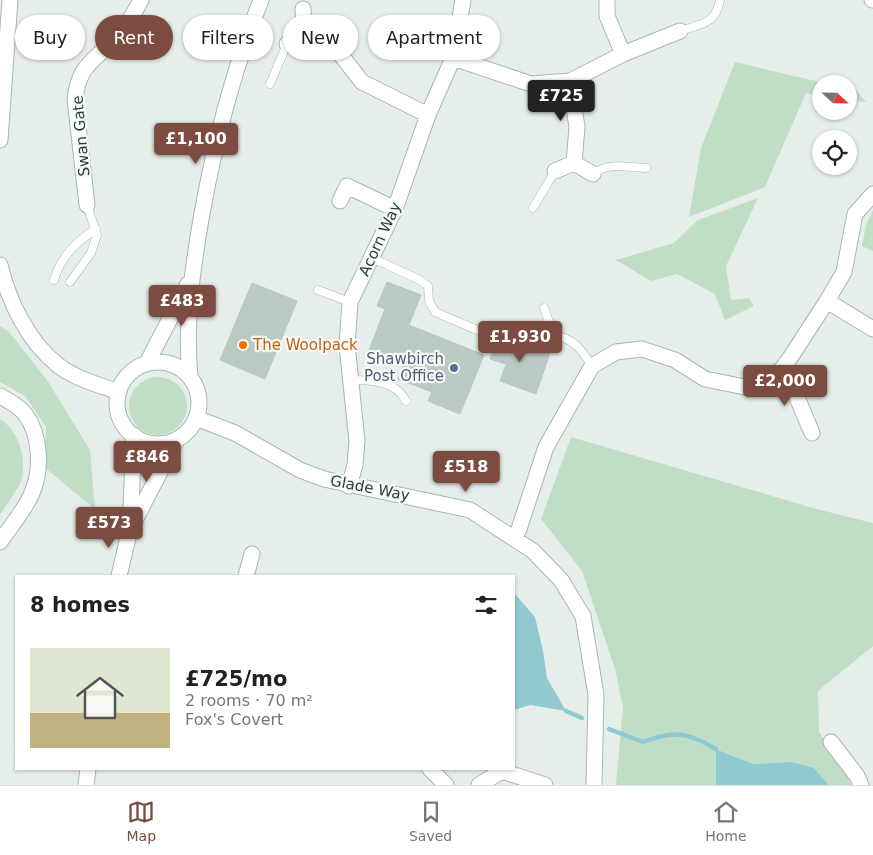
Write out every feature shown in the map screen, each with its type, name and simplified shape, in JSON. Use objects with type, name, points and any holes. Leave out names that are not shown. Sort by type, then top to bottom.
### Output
[{"type":"street","points":[[0,140],[1,102],[10,0]]},
{"type":"street","name":"Swan Gate","points":[[87,205],[75,99],[77,83],[89,61],[113,40],[134,14],[141,0]]},
{"type":"street","points":[[130,529],[177,439],[191,426],[196,418],[198,396],[190,376],[186,341],[190,278],[229,88],[261,0]]},
{"type":"street","name":"Acorn Way","points":[[461,15],[463,0]]},
{"type":"street","points":[[607,0],[607,16],[623,54]]},
{"type":"street","points":[[460,60],[531,84],[570,81],[623,54],[680,31]]},
{"type":"street","points":[[345,60],[362,82],[428,115]]},
{"type":"street","name":"Acorn Way","points":[[349,486],[355,465],[357,441],[347,345],[350,302],[395,209],[428,115],[453,60]]},
{"type":"street","points":[[570,81],[577,127],[574,163]]},
{"type":"street","points":[[555,171],[574,163]]},
{"type":"street","points":[[574,163],[592,174]]},
{"type":"street","points":[[340,201],[347,186],[395,209]]},
{"type":"street","points":[[515,537],[546,447],[592,366],[616,352],[642,348],[675,360],[705,379],[745,387],[766,380],[781,370],[828,301],[844,272],[855,214],[873,194]]},
{"type":"street","points":[[0,265],[5,301],[37,343],[59,366],[76,376],[119,392]]},
{"type":"street","points":[[147,363],[190,278]]},
{"type":"street","points":[[828,301],[873,329]]},
{"type":"street","points":[[177,439],[155,443],[134,436],[122,421],[118,411],[119,392],[125,379],[135,369],[147,363],[170,364],[190,376]]},
{"type":"street","points":[[781,370],[793,388],[812,433]]},
{"type":"street","points":[[0,396],[25,414],[33,428],[38,457],[37,474],[32,493],[0,542]]},
{"type":"street","name":"Glade Way","points":[[196,418],[235,433],[300,470],[349,486],[384,490],[470,510],[515,537],[532,551],[560,580],[583,616],[596,695],[594,785]]},
{"type":"street","points":[[119,575],[130,529],[134,436]]},
{"type":"street","points":[[246,575],[252,554]]},
{"type":"street","points":[[832,742],[857,776],[861,785]]},
{"type":"street","points":[[86,785],[88,770]]},
{"type":"street","points":[[431,770],[446,785]]},
{"type":"street","points":[[478,785],[502,771],[545,785]]},
{"type":"lane","points":[[680,31],[710,20],[718,14],[720,0]]},
{"type":"lane","points":[[270,84],[283,53]]},
{"type":"lane","points":[[592,174],[600,168],[608,166],[646,168]]},
{"type":"lane","points":[[533,208],[555,171]]},
{"type":"lane","points":[[70,282],[91,253],[97,235],[87,205]]},
{"type":"lane","points":[[54,280],[57,269],[69,252],[82,238],[96,229]]},
{"type":"lane","points":[[372,258],[420,280],[428,286],[429,301],[435,312],[484,333]]},
{"type":"lane","points":[[318,290],[350,302]]},
{"type":"lane","points":[[544,308],[554,335],[568,338],[576,343],[592,366]]},
{"type":"lane","points":[[350,380],[375,380],[401,391],[406,401]]},
{"type":"green space","points":[[735,62],[812,80],[812,94],[806,93],[765,187],[689,217],[701,148]]},
{"type":"green space","points":[[858,92],[866,102],[858,102]]},
{"type":"green space","points":[[758,198],[726,266],[731,300],[749,298],[754,306],[725,320],[715,294],[677,274],[651,281],[616,260],[674,243],[698,220]]},
{"type":"green space","points":[[873,210],[873,251],[862,246],[866,225]]},
{"type":"green space","points":[[0,326],[9,332],[47,380],[90,450],[95,509],[45,468],[46,427],[25,396],[0,382]]},
{"type":"green space","points":[[158,377],[174,382],[182,390],[187,406],[182,422],[174,430],[158,435],[142,430],[134,422],[129,406],[134,390],[142,382]]},
{"type":"green space","points":[[0,419],[12,430],[20,445],[23,470],[18,487],[0,515]]},
{"type":"green space","points":[[571,437],[813,508],[873,523],[873,646],[818,691],[819,732],[852,785],[829,785],[814,768],[792,762],[753,764],[717,749],[716,785],[616,785],[623,707],[615,669],[582,571],[541,519]]},
{"type":"water","points":[[515,594],[535,617],[547,678],[566,711],[530,705],[515,710]]},
{"type":"water","points":[[716,749],[753,764],[792,762],[814,768],[829,785],[716,785]]},
{"type":"building","points":[[387,282],[421,295],[409,325],[484,355],[460,414],[428,401],[432,392],[398,379],[404,364],[369,350],[385,309],[377,306]]},
{"type":"building","points":[[252,283],[297,301],[265,379],[220,360]]},
{"type":"building","points":[[500,332],[550,353],[536,394],[500,381],[506,364],[490,359]]},
{"type":"waterway","points":[[566,711],[582,718]]},
{"type":"waterway","points":[[609,729],[643,742],[672,734],[688,736],[716,749]]},
{"type":"place","name":"The Woolpack","points":[[243,345]]},
{"type":"place","name":"Shawbirch Post Office","points":[[454,368]]}]
